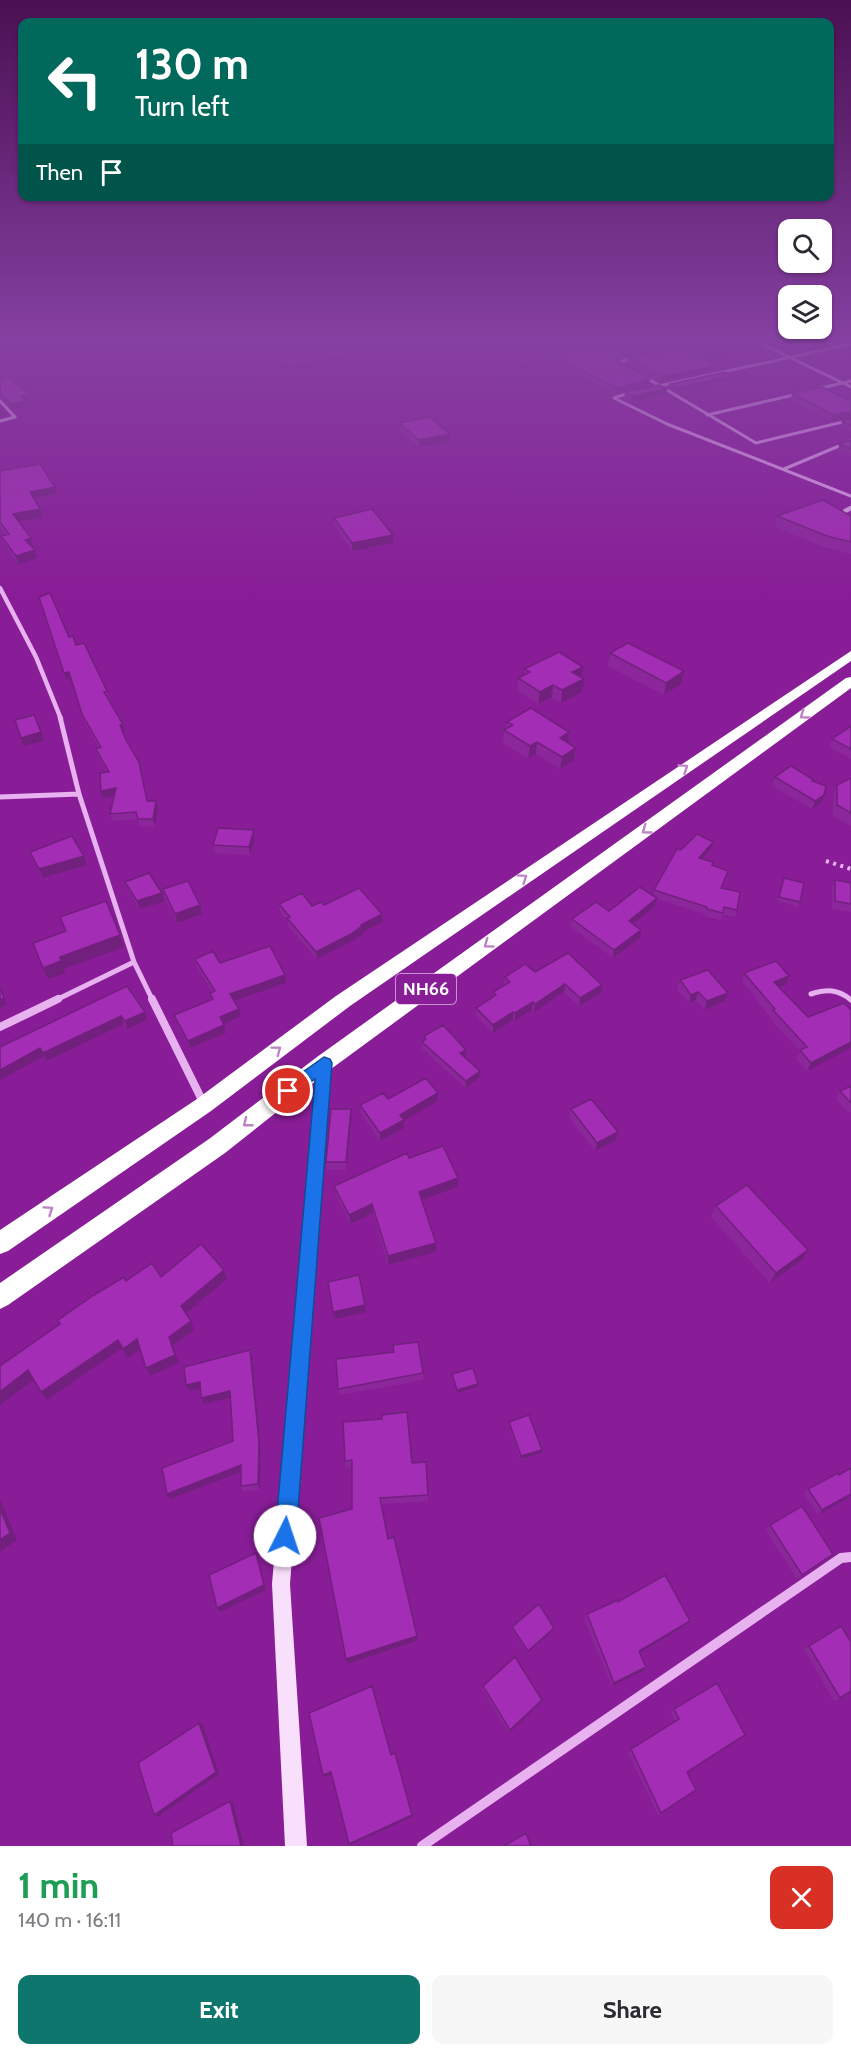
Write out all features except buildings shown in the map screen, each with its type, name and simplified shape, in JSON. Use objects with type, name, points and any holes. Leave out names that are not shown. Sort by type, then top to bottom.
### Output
[{"type":"highway","name":"NH66","points":[[0,1243],[204,1105],[343,1001],[851,655]]},
{"type":"highway","name":"NH66","points":[[0,1297],[217,1146],[324,1063],[851,681]]},
{"type":"main road","points":[[296,1846],[281,1584],[324,1063]]},
{"type":"street","points":[[663,422],[851,496]]},
{"type":"street","points":[[719,422],[754,442],[760,443],[843,422]]},
{"type":"street","points":[[784,469],[851,441]]},
{"type":"street","points":[[851,508],[845,511],[842,519],[851,524]]},
{"type":"street","points":[[0,588],[36,657],[61,720],[79,794],[134,962],[204,1105]]},
{"type":"street","points":[[0,797],[79,794]]},
{"type":"street","points":[[0,1027],[134,962]]},
{"type":"street","points":[[811,994],[832,989],[843,992],[851,1000]]},
{"type":"street","points":[[422,1846],[841,1558],[851,1557]]},
{"type":"path","points":[[826,861],[851,869]]},
{"type":"route","points":[[285,1536],[324,1063],[288,1091]]}]
